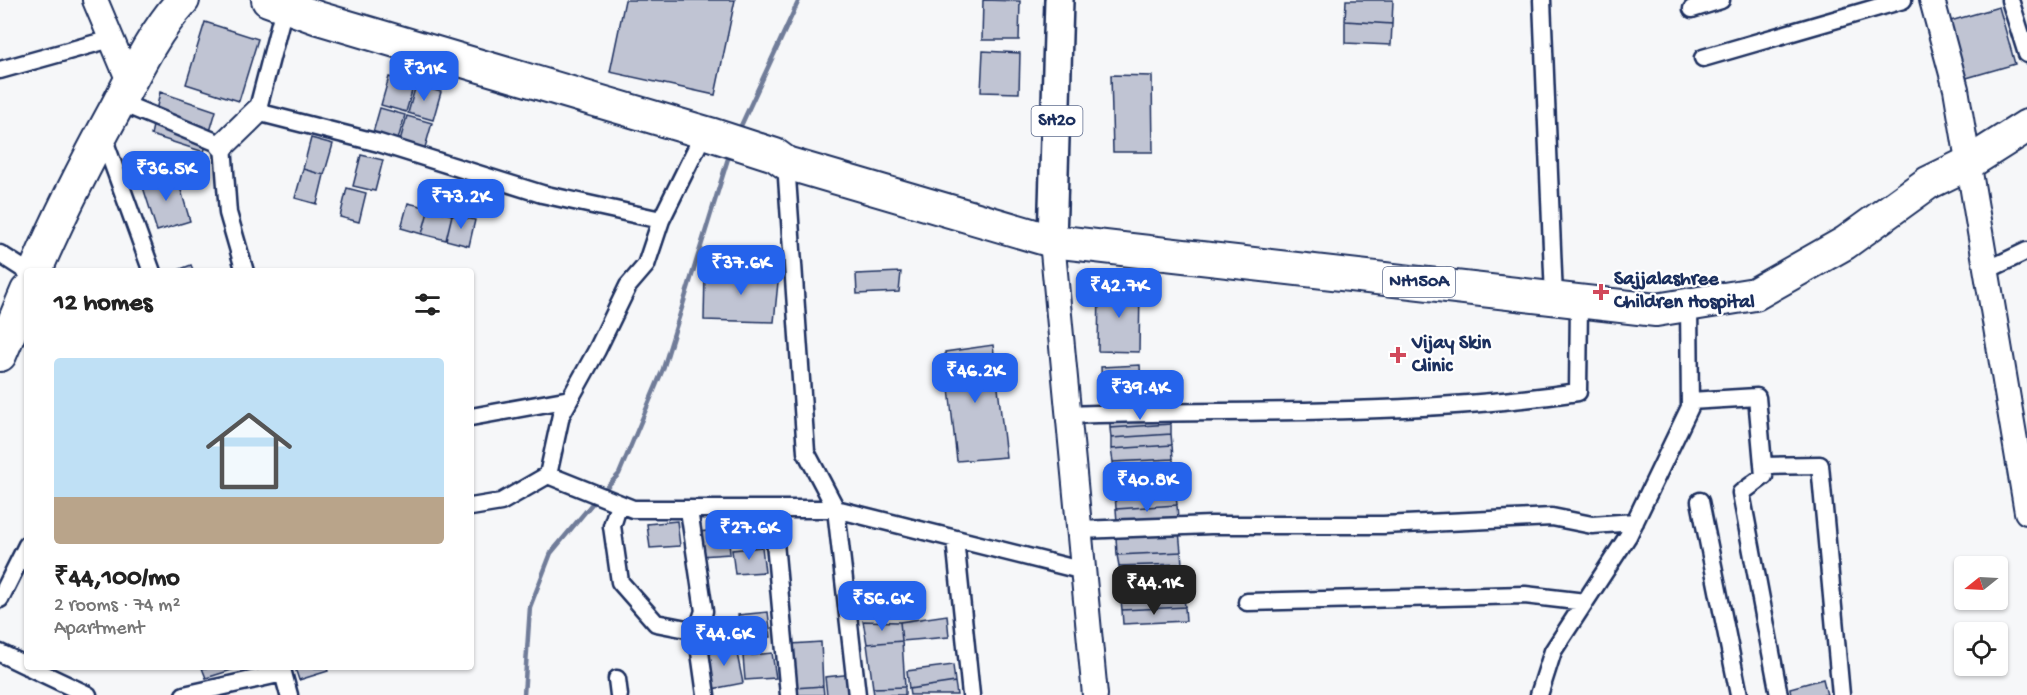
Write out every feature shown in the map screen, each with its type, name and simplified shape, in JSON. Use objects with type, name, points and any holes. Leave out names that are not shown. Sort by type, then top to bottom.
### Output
[{"type":"highway","points":[[37,268],[59,214],[101,134],[170,14],[183,0]]},
{"type":"highway","name":"NH150A","points":[[276,2],[318,18],[707,134],[780,159],[1052,241],[1656,310],[1755,294],[1845,243],[1928,183],[1967,164],[2027,126]]},
{"type":"highway","points":[[0,355],[24,298]]},
{"type":"main road","name":"SH20","points":[[1052,241],[1059,0]]},
{"type":"street","points":[[95,0],[111,39],[124,92],[224,145]]},
{"type":"street","points":[[1069,415],[1427,407],[1520,401],[1578,392],[1567,299],[1542,0]]},
{"type":"street","points":[[1692,9],[1722,0]]},
{"type":"street","points":[[1703,58],[1903,0]]},
{"type":"street","points":[[1932,0],[1956,89],[2027,512]]},
{"type":"street","points":[[2010,0],[2027,54]]},
{"type":"street","points":[[244,268],[228,213],[224,145],[257,112],[276,2]]},
{"type":"street","points":[[0,70],[111,39]]},
{"type":"street","points":[[257,112],[379,143],[542,194],[661,220]]},
{"type":"street","points":[[101,134],[151,268]]},
{"type":"street","points":[[474,506],[501,502],[548,475],[561,415],[628,286],[646,265],[661,220],[707,134]]},
{"type":"street","points":[[780,159],[806,452],[836,509],[857,695]]},
{"type":"street","points":[[1052,241],[1095,695]]},
{"type":"street","points":[[1986,271],[2027,251]]},
{"type":"street","points":[[0,254],[24,269]]},
{"type":"street","points":[[1539,695],[1553,651],[1635,522],[1690,407],[1689,305]]},
{"type":"street","points":[[1690,400],[1757,397],[1764,476],[1741,493],[1779,695]]},
{"type":"street","points":[[474,416],[570,399]]},
{"type":"street","points":[[1763,466],[1820,465],[1841,695]]},
{"type":"street","points":[[548,475],[626,506],[689,510],[836,509],[1084,571]]},
{"type":"street","points":[[1701,501],[1739,695]]},
{"type":"street","points":[[626,506],[612,526],[620,582],[656,623],[697,631]]},
{"type":"street","points":[[689,510],[704,612],[697,631],[706,695]]},
{"type":"street","points":[[772,510],[789,695]]},
{"type":"street","points":[[1080,530],[1211,525],[1383,525],[1552,517],[1592,525],[1635,522]]},
{"type":"street","points":[[955,539],[971,695]]},
{"type":"street","points":[[0,599],[24,551]]},
{"type":"street","points":[[1247,602],[1525,595],[1585,602]]},
{"type":"street","points":[[0,653],[24,665]]},
{"type":"street","points":[[35,670],[88,695]]},
{"type":"street","points":[[184,695],[282,670],[289,695]]},
{"type":"building","points":[[625,0],[735,0],[715,95],[610,72]]},
{"type":"building","points":[[983,0],[1020,1],[1019,40],[982,40]]},
{"type":"building","points":[[1346,0],[1393,0],[1392,24],[1345,21]]},
{"type":"building","points":[[1999,7],[2015,64],[1963,79],[1947,22]]},
{"type":"building","points":[[1345,21],[1392,24],[1391,45],[1345,43]]},
{"type":"building","points":[[205,22],[258,39],[239,101],[186,84]]},
{"type":"building","points":[[983,51],[1020,53],[1019,93],[981,92]]},
{"type":"building","points":[[1111,75],[1152,76],[1153,152],[1113,152]]},
{"type":"building","points":[[389,77],[414,84],[406,112],[381,105]]},
{"type":"building","points":[[416,85],[441,92],[433,120],[408,113]]},
{"type":"building","points":[[160,92],[216,111],[204,152],[151,135]]},
{"type":"building","points":[[380,108],[405,115],[397,143],[372,136]]},
{"type":"building","points":[[407,116],[432,123],[424,151],[399,144]]},
{"type":"building","points":[[311,138],[333,144],[324,175],[303,169]]},
{"type":"building","points":[[361,155],[383,160],[375,191],[353,186]]},
{"type":"building","points":[[303,169],[324,175],[317,204],[295,198]]},
{"type":"building","points":[[176,173],[190,221],[157,231],[142,184]]},
{"type":"building","points":[[347,188],[366,193],[359,222],[340,217]]},
{"type":"building","points":[[408,203],[429,208],[422,234],[401,228]]},
{"type":"building","points":[[429,208],[452,215],[446,240],[422,234]]},
{"type":"building","points":[[452,215],[475,220],[469,246],[446,240]]},
{"type":"building","points":[[705,272],[779,272],[774,322],[704,320]]},
{"type":"building","points":[[901,272],[899,292],[857,294],[856,274]]},
{"type":"building","points":[[1099,286],[1140,287],[1139,352],[1098,351]]},
{"type":"building","points":[[993,345],[1006,457],[957,461],[945,352]]},
{"type":"building","points":[[1140,365],[1142,409],[1103,411],[1101,367]]},
{"type":"building","points":[[1170,413],[1171,424],[1110,428],[1110,417]]},
{"type":"building","points":[[1171,424],[1171,434],[1111,438],[1110,428]]},
{"type":"building","points":[[1171,434],[1172,445],[1111,449],[1111,438]]},
{"type":"building","points":[[1172,445],[1173,459],[1113,462],[1111,449]]},
{"type":"building","points":[[1173,459],[1174,473],[1114,477],[1113,462]]},
{"type":"building","points":[[1174,473],[1177,505],[1116,509],[1114,477]]},
{"type":"building","points":[[1177,505],[1178,518],[1117,522],[1116,509]]},
{"type":"building","points":[[677,521],[680,546],[650,548],[647,524]]},
{"type":"building","points":[[728,529],[730,554],[700,556],[698,532]]},
{"type":"building","points":[[1179,531],[1181,552],[1117,555],[1116,537]]},
{"type":"building","points":[[762,547],[765,572],[735,574],[732,550]]},
{"type":"building","points":[[1181,552],[1182,564],[1119,566],[1117,555]]},
{"type":"building","points":[[1182,564],[1183,575],[1120,578],[1119,566]]},
{"type":"building","points":[[1183,575],[1184,597],[1121,600],[1120,578]]},
{"type":"building","points":[[1184,597],[1185,607],[1122,610],[1121,600]]},
{"type":"building","points":[[1185,607],[1186,621],[1123,624],[1122,610]]},
{"type":"building","points":[[768,612],[771,637],[741,639],[738,615]]},
{"type":"building","points":[[947,615],[949,637],[902,641],[900,622]]},
{"type":"building","points":[[863,621],[900,622],[902,641],[867,644]]},
{"type":"building","points":[[902,641],[905,687],[873,688],[867,644]]},
{"type":"building","points":[[821,642],[823,686],[794,688],[791,644]]},
{"type":"building","points":[[735,644],[743,683],[712,689],[704,651]]},
{"type":"building","points":[[772,653],[776,678],[745,680],[743,656]]},
{"type":"building","points":[[953,665],[955,682],[909,689],[907,671]]},
{"type":"building","points":[[203,670],[232,670],[206,678]]},
{"type":"building","points":[[296,670],[328,671],[299,680]]},
{"type":"building","points":[[853,674],[852,695],[827,695],[825,677]]},
{"type":"building","points":[[1823,679],[1827,695],[1791,695],[1790,688]]},
{"type":"building","points":[[955,682],[957,695],[910,695],[909,689]]},
{"type":"building","points":[[823,686],[824,695],[794,695],[794,688]]},
{"type":"building","points":[[905,687],[905,695],[874,695],[873,688]]},
{"type":"waterway","points":[[739,130],[799,0]]},
{"type":"waterway","points":[[601,493],[619,474],[663,369],[730,152]]},
{"type":"waterway","points":[[524,695],[530,607],[551,553],[596,499]]},
{"type":"place","name":"Sajjalashree Children Hospital","points":[[1601,292]]},
{"type":"place","name":"Vijay Skin Clinic","points":[[1398,355]]}]
